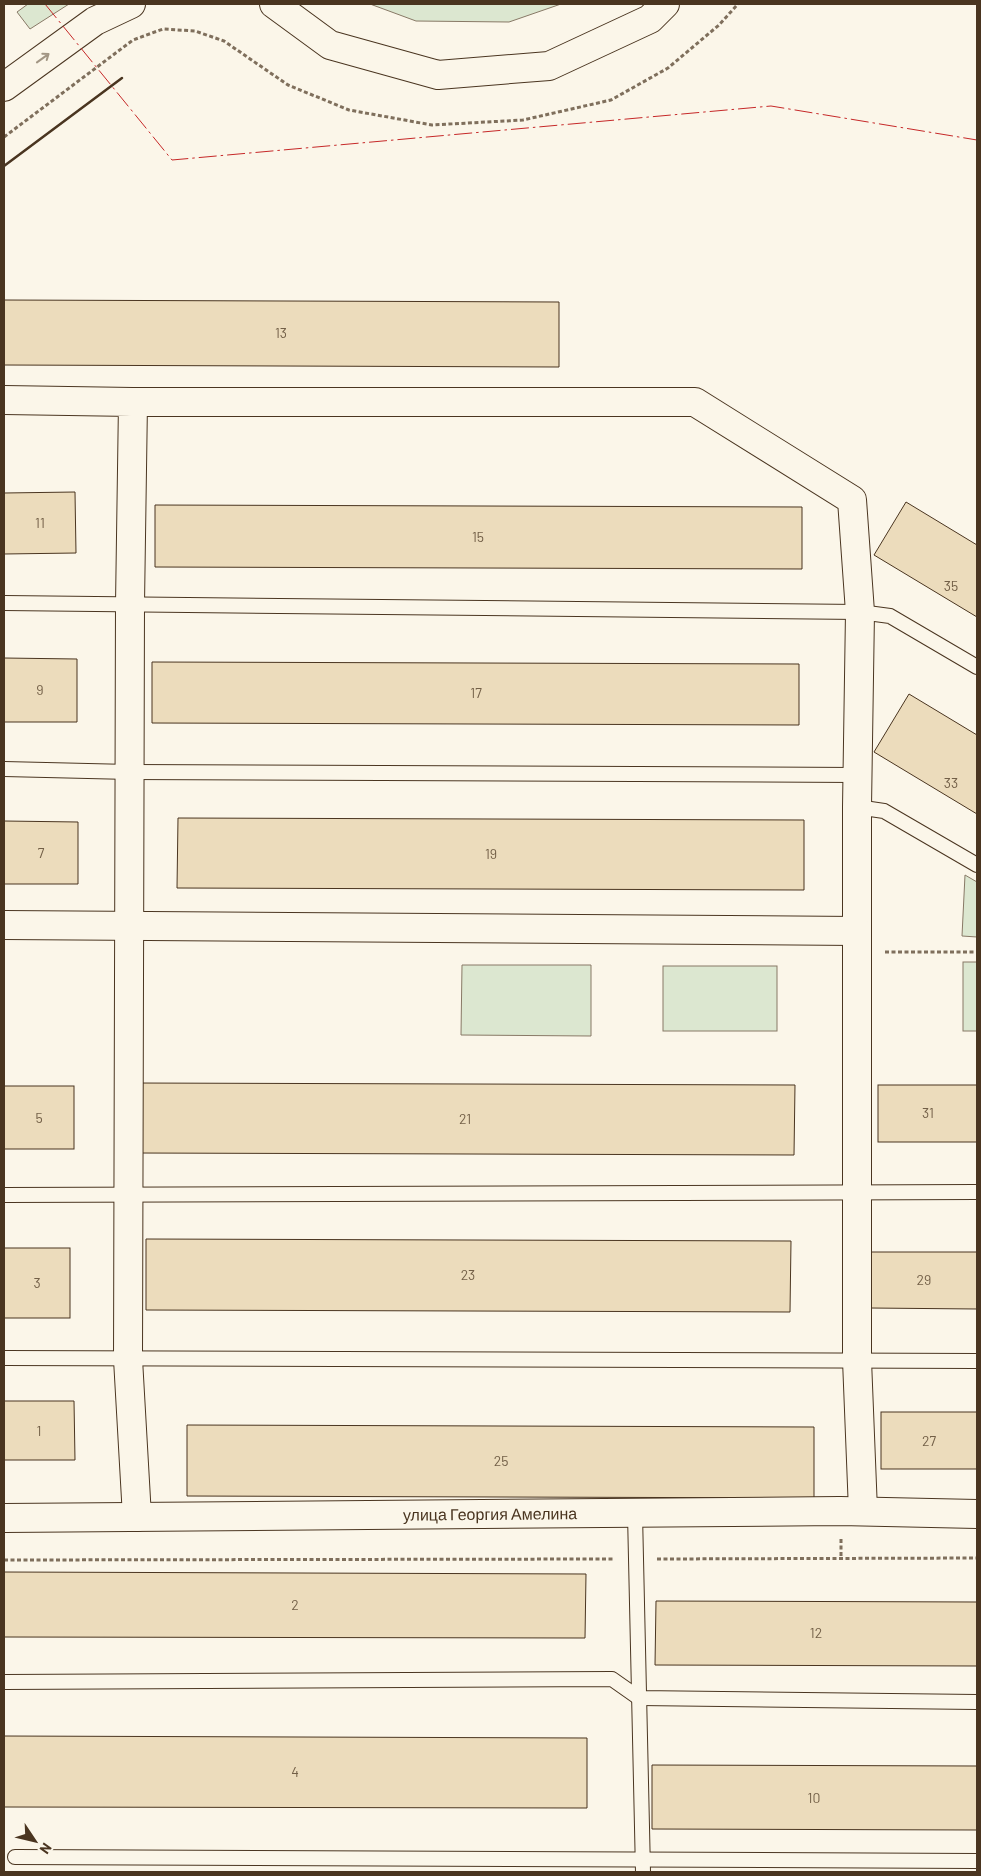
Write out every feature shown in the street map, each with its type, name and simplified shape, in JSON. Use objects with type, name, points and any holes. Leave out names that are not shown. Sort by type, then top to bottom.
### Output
[{"type":"street","points":[[4,87],[95,21],[131,4]]},
{"type":"street","points":[[274,4],[330,45],[438,75],[549,66],[650,19],[665,4]]},
{"type":"street","points":[[4,400],[133,402],[695,402],[852,500],[860,612],[857,774],[857,1360],[863,1511]]},
{"type":"street","points":[[133,402],[130,604],[130,1196],[128,1360],[137,1518]]},
{"type":"street","points":[[4,925],[129,925],[857,942]]},
{"type":"street","name":"улица Георгия Амелина","points":[[4,1518],[863,1511],[977,1514]]},
{"type":"lane","points":[[4,603],[860,612],[890,616],[977,667]]},
{"type":"lane","points":[[4,769],[130,772],[857,774]]},
{"type":"lane","points":[[857,807],[884,811],[977,865]]},
{"type":"lane","points":[[4,1195],[130,1196],[858,1190],[977,1192]]},
{"type":"lane","points":[[4,1358],[128,1360],[977,1361]]},
{"type":"lane","points":[[635,1514],[643,1866]]},
{"type":"lane","points":[[4,1682],[612,1679],[639,1698],[977,1702]]},
{"type":"lane","points":[[15,1857],[643,1866],[977,1861]]},
{"type":"path","points":[[857,942],[977,952]]},
{"type":"path","points":[[4,1560],[977,1558]]},
{"type":"green space","points":[[28,4],[69,4],[30,29],[17,12]]},
{"type":"green space","points":[[370,4],[561,4],[509,22],[416,21]]},
{"type":"green space","points":[[965,875],[977,882],[977,937],[962,936]]},
{"type":"green space","points":[[963,962],[977,962],[977,1031],[963,1031]]},
{"type":"green space","points":[[462,965],[591,965],[591,1036],[461,1035]]},
{"type":"green space","points":[[663,966],[777,966],[777,1031],[663,1031]]},
{"type":"building","points":[[4,300],[559,302],[559,367],[4,365]]},
{"type":"building","points":[[75,492],[76,553],[4,554],[4,493]]},
{"type":"building","points":[[906,502],[977,545],[977,617],[874,555]]},
{"type":"building","points":[[155,505],[802,507],[802,569],[155,567]]},
{"type":"building","points":[[4,658],[77,659],[77,722],[4,722]]},
{"type":"building","points":[[152,662],[799,664],[799,725],[152,723]]},
{"type":"building","points":[[909,694],[977,735],[977,814],[874,752]]},
{"type":"building","points":[[178,818],[804,820],[804,890],[177,888]]},
{"type":"building","points":[[4,821],[78,822],[78,884],[4,884]]},
{"type":"building","points":[[136,1083],[795,1085],[794,1155],[136,1153]]},
{"type":"building","points":[[878,1085],[977,1085],[977,1142],[878,1142]]},
{"type":"building","points":[[4,1086],[74,1086],[74,1149],[4,1149]]},
{"type":"building","points":[[146,1239],[791,1241],[790,1312],[146,1310]]},
{"type":"building","points":[[4,1248],[70,1248],[70,1318],[4,1318]]},
{"type":"building","points":[[870,1252],[977,1252],[977,1309],[870,1308]]},
{"type":"building","points":[[4,1401],[74,1401],[75,1460],[4,1460]]},
{"type":"building","points":[[881,1412],[977,1412],[977,1469],[881,1469]]},
{"type":"building","points":[[187,1425],[814,1427],[814,1498],[187,1496]]},
{"type":"building","points":[[4,1572],[586,1574],[585,1638],[4,1637]]},
{"type":"building","points":[[656,1601],[977,1602],[977,1666],[655,1665]]},
{"type":"building","points":[[4,1736],[587,1738],[587,1808],[4,1807]]},
{"type":"building","points":[[652,1765],[977,1766],[977,1830],[652,1829]]},
{"type":"wall","points":[[4,166],[122,78]]},
{"type":"power","points":[[45,4],[172,160],[771,106],[977,140]]}]
